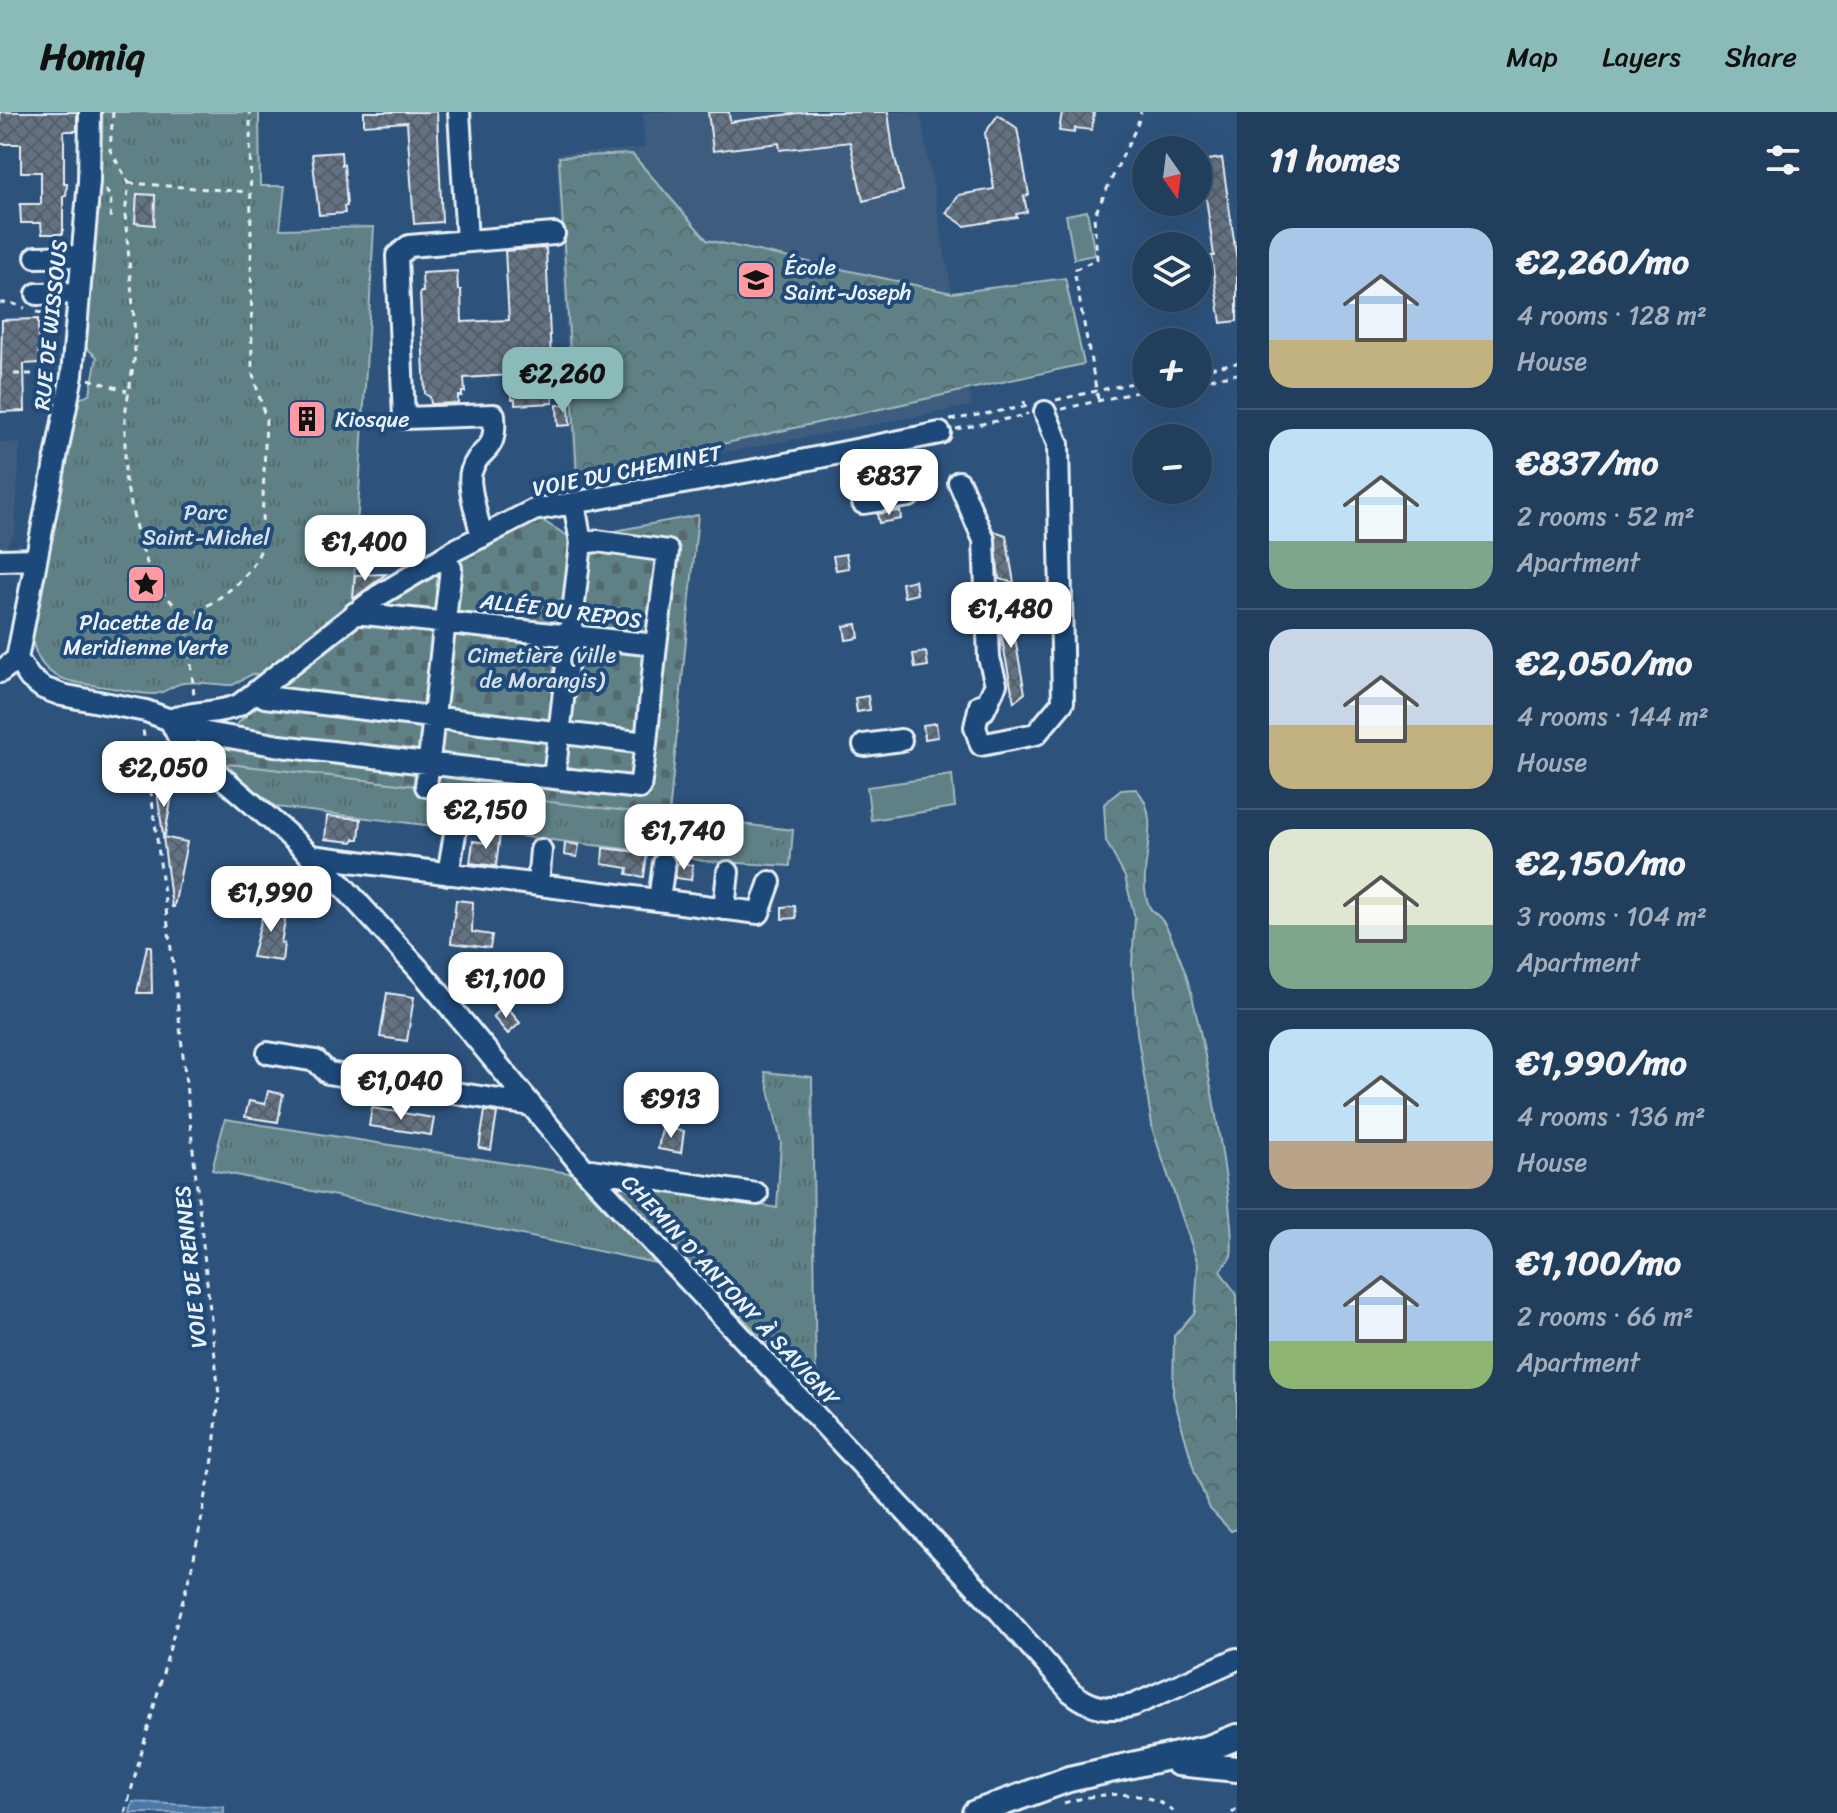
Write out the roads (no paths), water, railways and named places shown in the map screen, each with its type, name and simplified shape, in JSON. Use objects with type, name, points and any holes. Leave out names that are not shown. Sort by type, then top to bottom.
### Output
[{"type":"main road","points":[[975,1813],[1069,1779],[1209,1748],[1237,1737]]},
{"type":"main road","points":[[1120,1769],[1172,1763],[1237,1769]]},
{"type":"street","name":"RUE DE WISSOUS","points":[[17,659],[72,375],[89,181],[90,112]]},
{"type":"street","points":[[459,112],[466,233]]},
{"type":"street","points":[[482,537],[470,478],[474,467],[496,438],[494,415],[404,418],[397,256],[409,246],[466,233],[554,234]]},
{"type":"street","points":[[36,257],[82,256]]},
{"type":"street","points":[[37,294],[79,293]]},
{"type":"street","points":[[959,482],[984,540],[989,658],[996,684],[982,707],[975,727],[981,745],[1036,734],[1063,702],[1058,444],[1036,414]]},
{"type":"street","name":"VOIE DU CHEMINET","points":[[174,729],[196,711],[231,709],[403,580],[534,510],[940,433]]},
{"type":"street","points":[[863,503],[909,496]]},
{"type":"street","points":[[174,729],[280,746],[554,778],[581,543],[574,503]]},
{"type":"street","points":[[581,543],[597,541],[668,551],[656,645]]},
{"type":"street","points":[[0,560],[36,559]]},
{"type":"street","points":[[426,786],[451,568]]},
{"type":"street","name":"ALLÉE DU REPOS","points":[[355,613],[656,645],[640,788],[554,778]]},
{"type":"street","points":[[0,672],[17,659]]},
{"type":"street","name":"CHEMIN D'ANTONY À SAVIGNY","points":[[17,659],[30,678],[43,688],[62,695],[146,711],[174,729],[311,856],[424,975],[584,1169],[1084,1703],[1101,1709],[1134,1705],[1237,1659]]},
{"type":"street","points":[[260,690],[265,697],[646,743]]},
{"type":"street","points":[[864,745],[901,740]]},
{"type":"street","points":[[448,874],[455,834]]},
{"type":"street","points":[[538,884],[541,850]]},
{"type":"street","points":[[311,856],[759,913],[770,882]]},
{"type":"street","points":[[659,900],[664,863]]},
{"type":"street","points":[[724,909],[728,872]]},
{"type":"street","points":[[268,1053],[316,1061],[328,1073],[531,1105]]},
{"type":"street","points":[[584,1169],[757,1194]]},
{"type":"water","points":[[133,1802],[224,1807],[224,1813],[130,1813]]},
{"type":"place","name":"École Saint-Joseph","points":[[756,280]]},
{"type":"place","name":"Kiosque","points":[[307,419]]},
{"type":"place","name":"Placette de la Meridienne Verte","points":[[146,584]]},
{"type":"park label","name":"Parc Saint-Michel","points":[[206,524]]},
{"type":"park label","name":"Cimetière (ville de Morangis)","points":[[542,668]]}]
